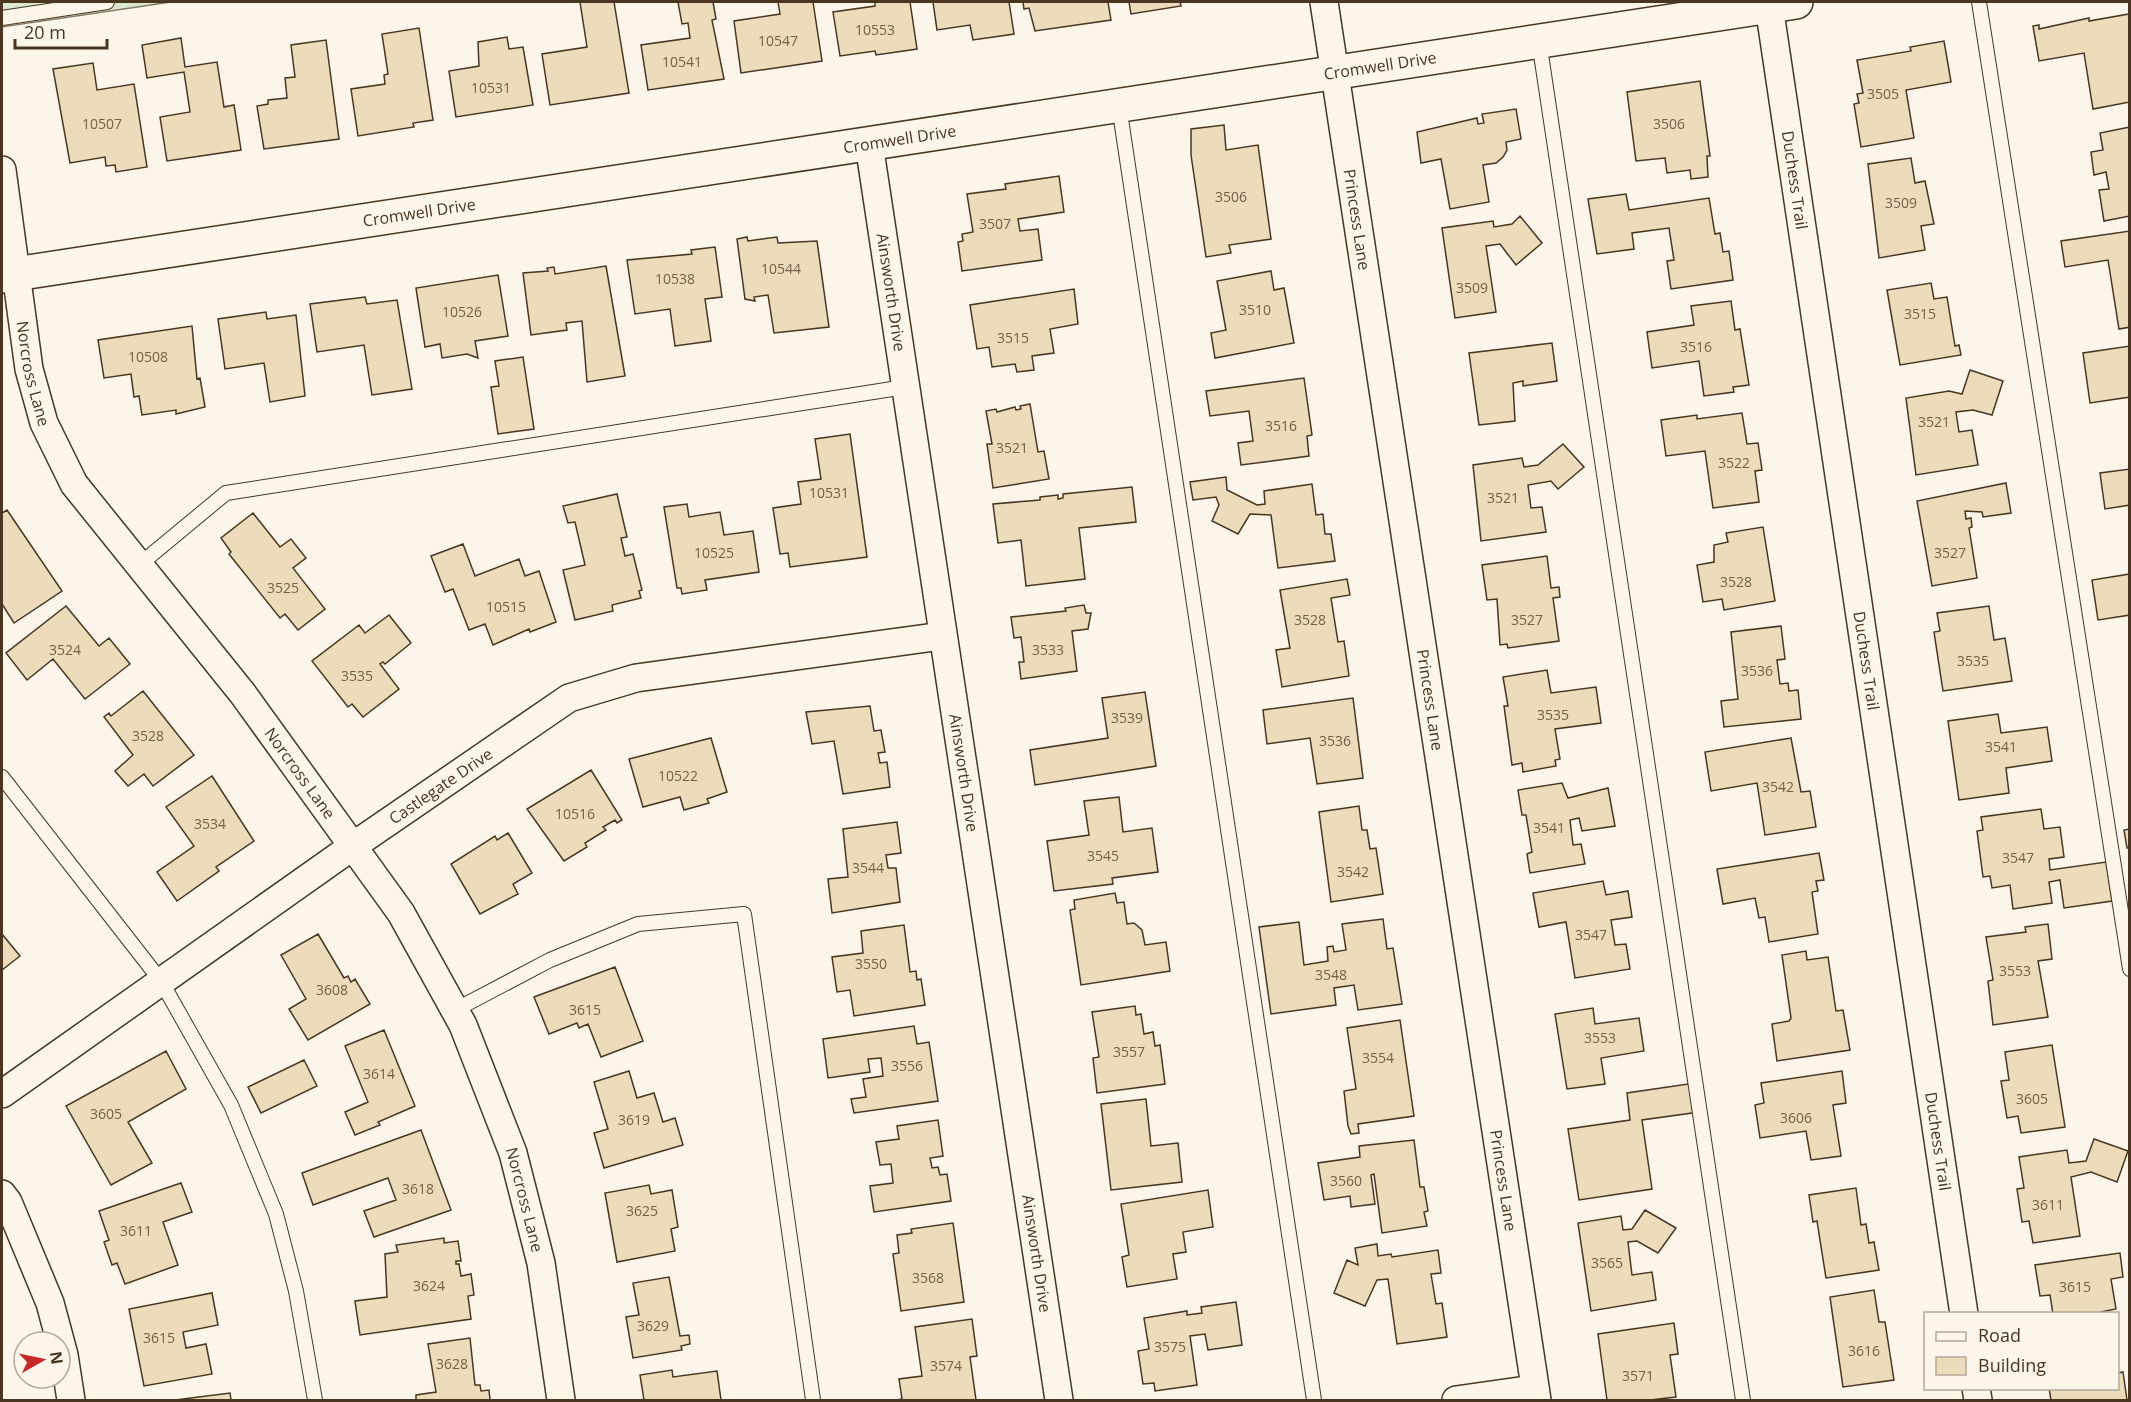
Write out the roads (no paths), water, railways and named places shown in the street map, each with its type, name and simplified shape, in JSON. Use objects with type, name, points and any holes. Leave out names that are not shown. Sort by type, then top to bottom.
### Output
[{"type":"street","name":"Princess Lane","points":[[1324,2],[1536,1395]]},
{"type":"street","name":"Cromwell Drive","points":[[9,274],[1782,4]]},
{"type":"street","name":"Duchess Trail","points":[[1782,4],[1965,1312]]},
{"type":"street","name":"Ainsworth Drive","points":[[869,144],[1059,1401]]},
{"type":"street","name":"Norcross Lane","points":[[2,170],[9,274],[28,369],[44,423],[74,484],[243,694],[401,913],[463,1026],[513,1153],[540,1263],[561,1401]]},
{"type":"street","name":"Castlegate Drive","points":[[2,1094],[353,846],[569,698],[636,678],[942,636]]},
{"type":"street","points":[[2,1194],[8,1202],[50,1303],[64,1355],[70,1401]]},
{"type":"street","points":[[1456,1401],[1536,1395]]},
{"type":"lane","points":[[2,18],[107,2]]},
{"type":"lane","points":[[1979,2],[2130,969]]},
{"type":"lane","points":[[1539,41],[1743,1401]]},
{"type":"lane","points":[[1119,106],[1314,1401]]},
{"type":"lane","points":[[139,565],[226,493],[905,387]]},
{"type":"lane","points":[[2,777],[161,981],[231,1105],[276,1214],[296,1291],[315,1401]]},
{"type":"lane","points":[[454,1010],[550,960],[638,924],[744,914],[813,1401]]}]
